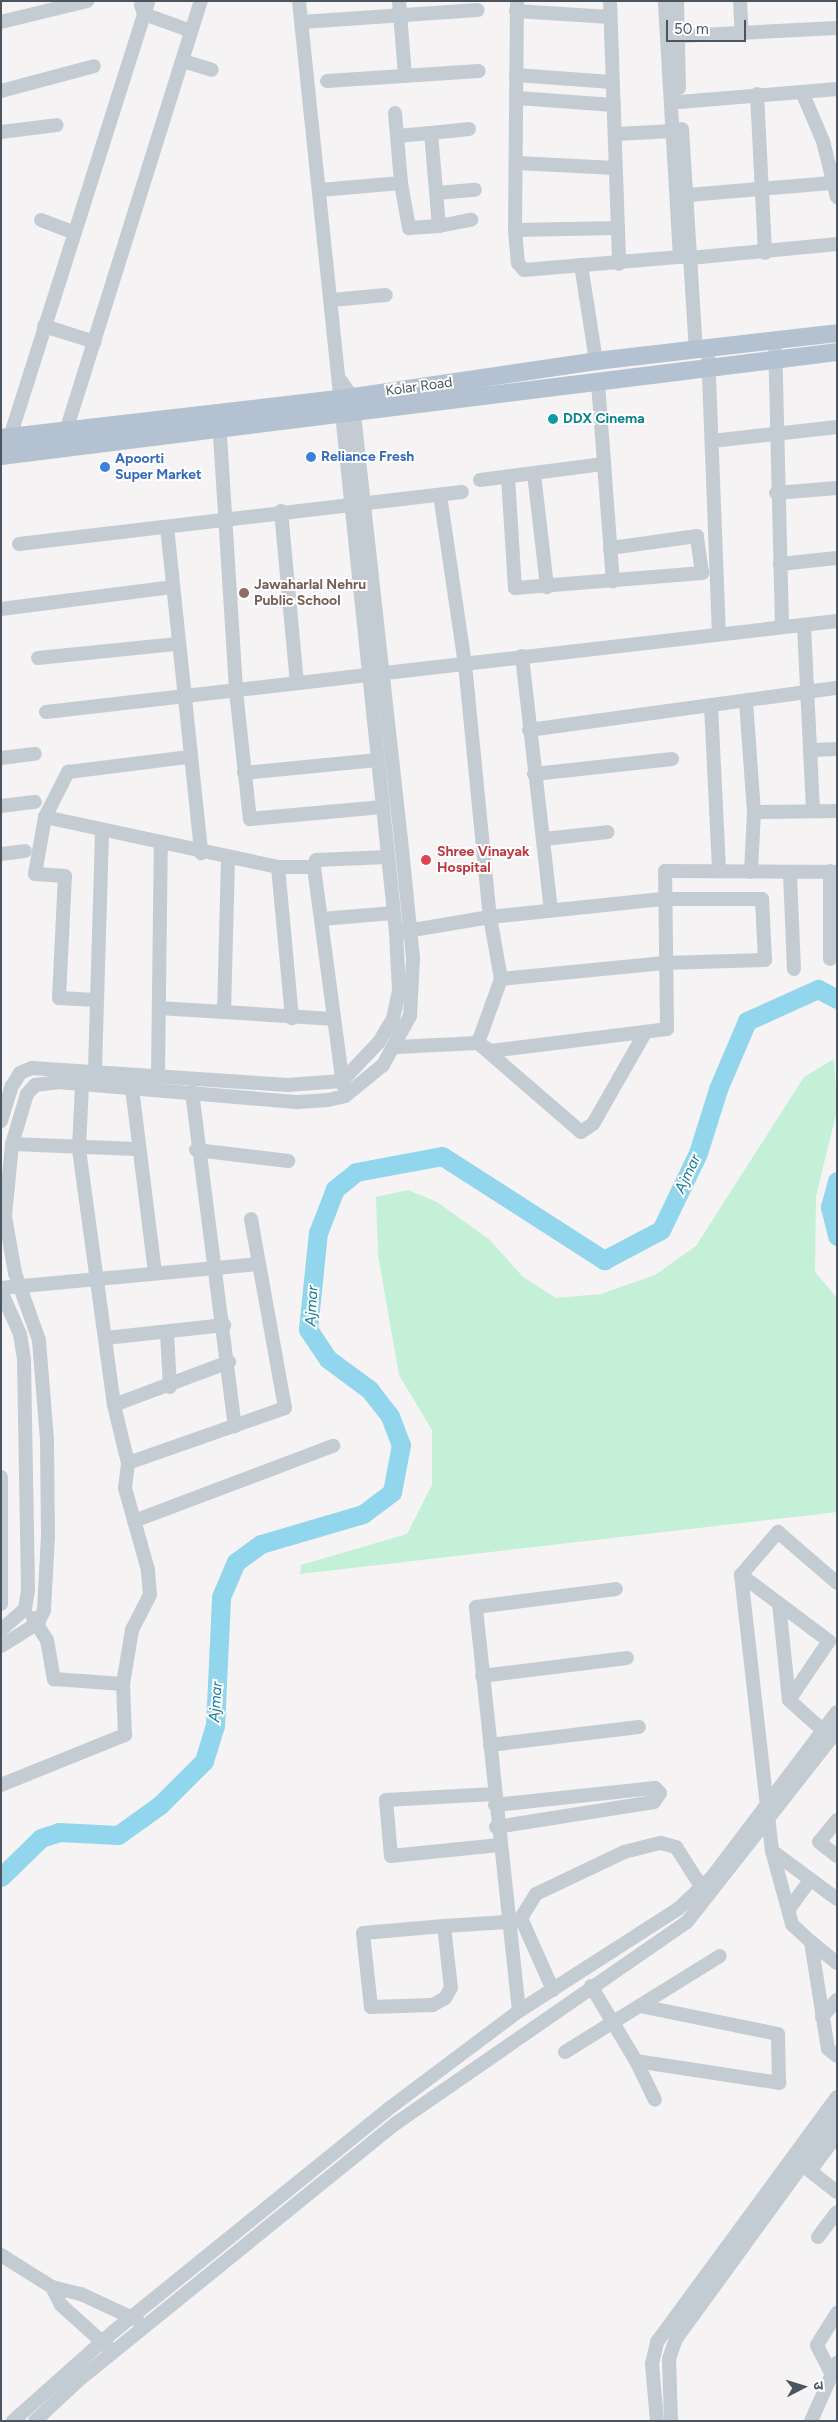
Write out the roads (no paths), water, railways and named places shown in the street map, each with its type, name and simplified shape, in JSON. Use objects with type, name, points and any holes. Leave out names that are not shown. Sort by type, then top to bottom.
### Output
[{"type":"main road","name":"Kolar Road","points":[[347,406],[596,361],[775,339],[837,334]]},
{"type":"main road","name":"Kolar Road","points":[[1,456],[219,422],[347,406],[598,383],[837,352]]},
{"type":"main road","points":[[596,361],[598,383]]},
{"type":"main road","name":"Kolar Road","points":[[6,437],[66,431],[219,422]]},
{"type":"street","points":[[1,22],[48,6],[87,1]]},
{"type":"street","points":[[66,431],[201,1]]},
{"type":"street","points":[[1,1646],[38,1623],[44,1610],[48,1535],[47,1440],[39,1340],[7,1242],[5,1216],[12,1144],[21,1106],[34,1085],[132,1088],[298,1102],[345,1096],[383,1065],[397,1047],[414,996],[411,932],[375,676],[347,406],[340,380],[299,1]]},
{"type":"street","points":[[399,1],[405,76]]},
{"type":"street","points":[[610,1],[619,264]]},
{"type":"street","points":[[610,17],[516,6],[517,163],[515,230],[518,263],[524,270],[619,264],[680,257],[665,1]]},
{"type":"street","points":[[677,1],[680,36],[679,102],[688,195],[690,258],[702,349],[709,369],[719,634]]},
{"type":"street","points":[[740,1],[742,36]]},
{"type":"street","points":[[6,437],[75,233],[144,5],[192,31]]},
{"type":"street","points":[[302,22],[478,10]]},
{"type":"street","points":[[680,36],[742,36],[837,28]]},
{"type":"street","points":[[183,61],[212,70]]},
{"type":"street","points":[[1,91],[94,66]]},
{"type":"street","points":[[328,81],[479,71]]},
{"type":"street","points":[[516,75],[612,82]]},
{"type":"street","points":[[679,102],[757,94],[837,89]]},
{"type":"street","points":[[802,92],[823,140],[832,183],[837,197]]},
{"type":"street","points":[[757,94],[765,253]]},
{"type":"street","points":[[517,98],[614,105]]},
{"type":"street","points":[[395,113],[401,183],[409,228],[440,226],[471,220]]},
{"type":"street","points":[[1,132],[57,125]]},
{"type":"street","points":[[397,136],[468,129]]},
{"type":"street","points":[[615,134],[673,131]]},
{"type":"street","points":[[431,133],[440,226]]},
{"type":"street","points":[[517,163],[615,168]]},
{"type":"street","points":[[320,190],[401,183]]},
{"type":"street","points":[[688,195],[832,183]]},
{"type":"street","points":[[437,193],[475,190]]},
{"type":"street","points":[[41,220],[75,233]]},
{"type":"street","points":[[515,230],[618,228]]},
{"type":"street","points":[[690,258],[765,253],[837,244]]},
{"type":"street","points":[[581,265],[596,361]]},
{"type":"street","points":[[332,300],[386,295]]},
{"type":"street","points":[[44,326],[95,342]]},
{"type":"street","points":[[775,339],[776,493],[782,627]]},
{"type":"street","points":[[598,383],[613,581]]},
{"type":"street","points":[[219,422],[236,691],[250,819],[382,807]]},
{"type":"street","points":[[712,441],[837,427]]},
{"type":"street","points":[[480,480],[604,464]]},
{"type":"street","points":[[534,474],[547,586]]},
{"type":"street","points":[[508,477],[513,585],[547,586],[702,574],[697,536],[610,548]]},
{"type":"street","points":[[776,493],[837,488]]},
{"type":"street","points":[[19,544],[166,527],[281,511],[462,492]]},
{"type":"street","points":[[440,495],[465,664],[490,917],[500,979],[478,1044]]},
{"type":"street","points":[[281,511],[296,684]]},
{"type":"street","points":[[166,527],[177,644],[185,696],[189,757],[201,853]]},
{"type":"street","points":[[780,564],[837,558]]},
{"type":"street","points":[[1,609],[172,588]]},
{"type":"street","points":[[46,712],[375,676],[522,656],[837,621]]},
{"type":"street","points":[[804,626],[813,811]]},
{"type":"street","points":[[38,658],[177,644]]},
{"type":"street","points":[[522,656],[551,910]]},
{"type":"street","points":[[1,1122],[20,1073],[44,1066],[296,1085],[342,1081],[379,1042],[393,1019],[399,990],[396,932],[377,760],[375,676]]},
{"type":"street","points":[[529,730],[711,705],[746,702],[807,690],[837,688]]},
{"type":"street","points":[[746,702],[754,812],[751,872]]},
{"type":"street","points":[[711,705],[719,871]]},
{"type":"street","points":[[811,750],[837,749]]},
{"type":"street","points":[[1,758],[35,754]]},
{"type":"street","points":[[96,1000],[59,998],[65,876],[35,874],[45,817],[68,772],[189,757]]},
{"type":"street","points":[[534,774],[672,759]]},
{"type":"street","points":[[244,773],[377,760]]},
{"type":"street","points":[[1,806],[35,802]]},
{"type":"street","points":[[754,812],[837,811]]},
{"type":"street","points":[[45,817],[201,853],[278,867],[314,867]]},
{"type":"street","points":[[95,1069],[102,831]]},
{"type":"street","points":[[544,839],[608,832]]},
{"type":"street","points":[[158,1074],[161,843]]},
{"type":"street","points":[[1,854],[24,851]]},
{"type":"street","points":[[345,1096],[332,1019],[322,918],[314,867],[316,860],[388,857]]},
{"type":"street","points":[[224,1012],[228,858]]},
{"type":"street","points":[[278,867],[292,1018]]},
{"type":"street","points":[[397,1047],[478,1044],[490,1051],[667,1029],[662,899],[665,871],[790,874],[833,872],[830,959]]},
{"type":"street","points":[[790,874],[794,969]]},
{"type":"street","points":[[396,932],[411,932],[490,917],[662,899],[762,899],[765,960],[664,963],[500,979]]},
{"type":"street","points":[[322,918],[393,913]]},
{"type":"street","points":[[159,1008],[292,1018],[332,1019]]},
{"type":"street","points":[[478,1044],[580,1132],[593,1124],[645,1032]]},
{"type":"street","points":[[1,1785],[125,1735],[123,1684],[132,1630],[150,1595],[125,1488],[128,1463],[114,1405],[79,1148],[82,1085]]},
{"type":"street","points":[[132,1088],[137,1149],[155,1273]]},
{"type":"street","points":[[192,1092],[196,1150],[218,1270],[235,1426]]},
{"type":"street","points":[[12,1144],[137,1149]]},
{"type":"street","points":[[196,1150],[288,1161]]},
{"type":"street","points":[[128,1463],[285,1408],[251,1219]]},
{"type":"street","points":[[1,1630],[24,1610],[28,1590],[24,1360],[20,1334],[1,1290],[20,1284],[218,1270],[259,1264]]},
{"type":"street","points":[[106,1338],[167,1333],[224,1325]]},
{"type":"street","points":[[167,1333],[170,1386]]},
{"type":"street","points":[[114,1405],[170,1386],[229,1362]]},
{"type":"street","points":[[134,1521],[333,1446]]},
{"type":"street","points":[[1,1477],[1,1604]]},
{"type":"street","points":[[837,1583],[778,1532],[741,1576],[772,1851],[792,1924],[837,1964]]},
{"type":"street","points":[[741,1576],[829,1641],[789,1700]]},
{"type":"street","points":[[519,2011],[496,1827],[476,1607],[616,1589]]},
{"type":"street","points":[[778,1604],[789,1700],[832,1736]]},
{"type":"street","points":[[24,1610],[38,1623],[47,1640],[54,1679],[123,1684]]},
{"type":"street","points":[[482,1676],[627,1658]]},
{"type":"street","points":[[35,2421],[114,2352],[395,2124],[702,1908],[769,1823],[832,1736],[837,1712]]},
{"type":"street","points":[[490,1745],[639,1727]]},
{"type":"street","points":[[14,2421],[131,2317],[387,2110],[519,2011],[599,1960],[702,1888],[766,1807],[832,1736]]},
{"type":"street","points":[[496,1827],[654,1802],[660,1793],[656,1788],[494,1800],[386,1800],[391,1856],[498,1845]]},
{"type":"street","points":[[837,1820],[818,1842],[837,1856]]},
{"type":"street","points":[[553,1990],[521,1918],[536,1894],[624,1852],[661,1843],[676,1847],[690,1862],[702,1888]]},
{"type":"street","points":[[772,1851],[809,1881],[837,1899]]},
{"type":"street","points":[[789,1909],[809,1881]]},
{"type":"street","points":[[444,1926],[451,1988],[445,1998],[433,2005],[371,2007],[363,1933],[444,1926],[507,1922]]},
{"type":"street","points":[[811,1942],[828,2049],[837,2056]]},
{"type":"street","points":[[565,2052],[720,1956]]},
{"type":"street","points":[[599,1960],[609,1974]]},
{"type":"street","points":[[592,1986],[636,2061],[656,2100]]},
{"type":"street","points":[[822,2017],[837,2000]]},
{"type":"street","points":[[636,2061],[774,2083],[781,2078],[778,2034],[640,2006]]},
{"type":"street","points":[[657,2421],[652,2364],[658,2342],[837,2097]]},
{"type":"street","points":[[671,2421],[669,2359],[676,2339],[837,2117]]},
{"type":"street","points":[[837,2135],[810,2171],[837,2192]]},
{"type":"street","points":[[818,2237],[837,2212]]},
{"type":"street","points":[[4,2256],[52,2287],[147,2325]]},
{"type":"street","points":[[52,2287],[62,2305],[101,2343],[114,2352]]},
{"type":"street","points":[[811,2421],[834,2368],[817,2345],[837,2313]]},
{"type":"waterway","name":"Ajmar","points":[[1,1877],[41,1838],[59,1832],[118,1835],[160,1805],[204,1761],[215,1726],[221,1597],[236,1562],[261,1544],[363,1514],[392,1492],[401,1445],[390,1416],[370,1390],[328,1359],[308,1329],[318,1233],[335,1189],[356,1172],[442,1156],[604,1260],[661,1230],[698,1153],[718,1089],[747,1021],[818,989],[837,999]]},
{"type":"waterway","name":"Ajmar","points":[[837,1181],[830,1207],[837,1236]]},
{"type":"place","name":"DDX Cinema","points":[[553,419]]},
{"type":"place","name":"Reliance Fresh","points":[[311,457]]},
{"type":"place","name":"Apoorti Super Market","points":[[105,467]]},
{"type":"place","name":"Jawaharlal Nehru Public School","points":[[244,593]]},
{"type":"place","name":"Shree Vinayak Hospital","points":[[426,860]]}]
